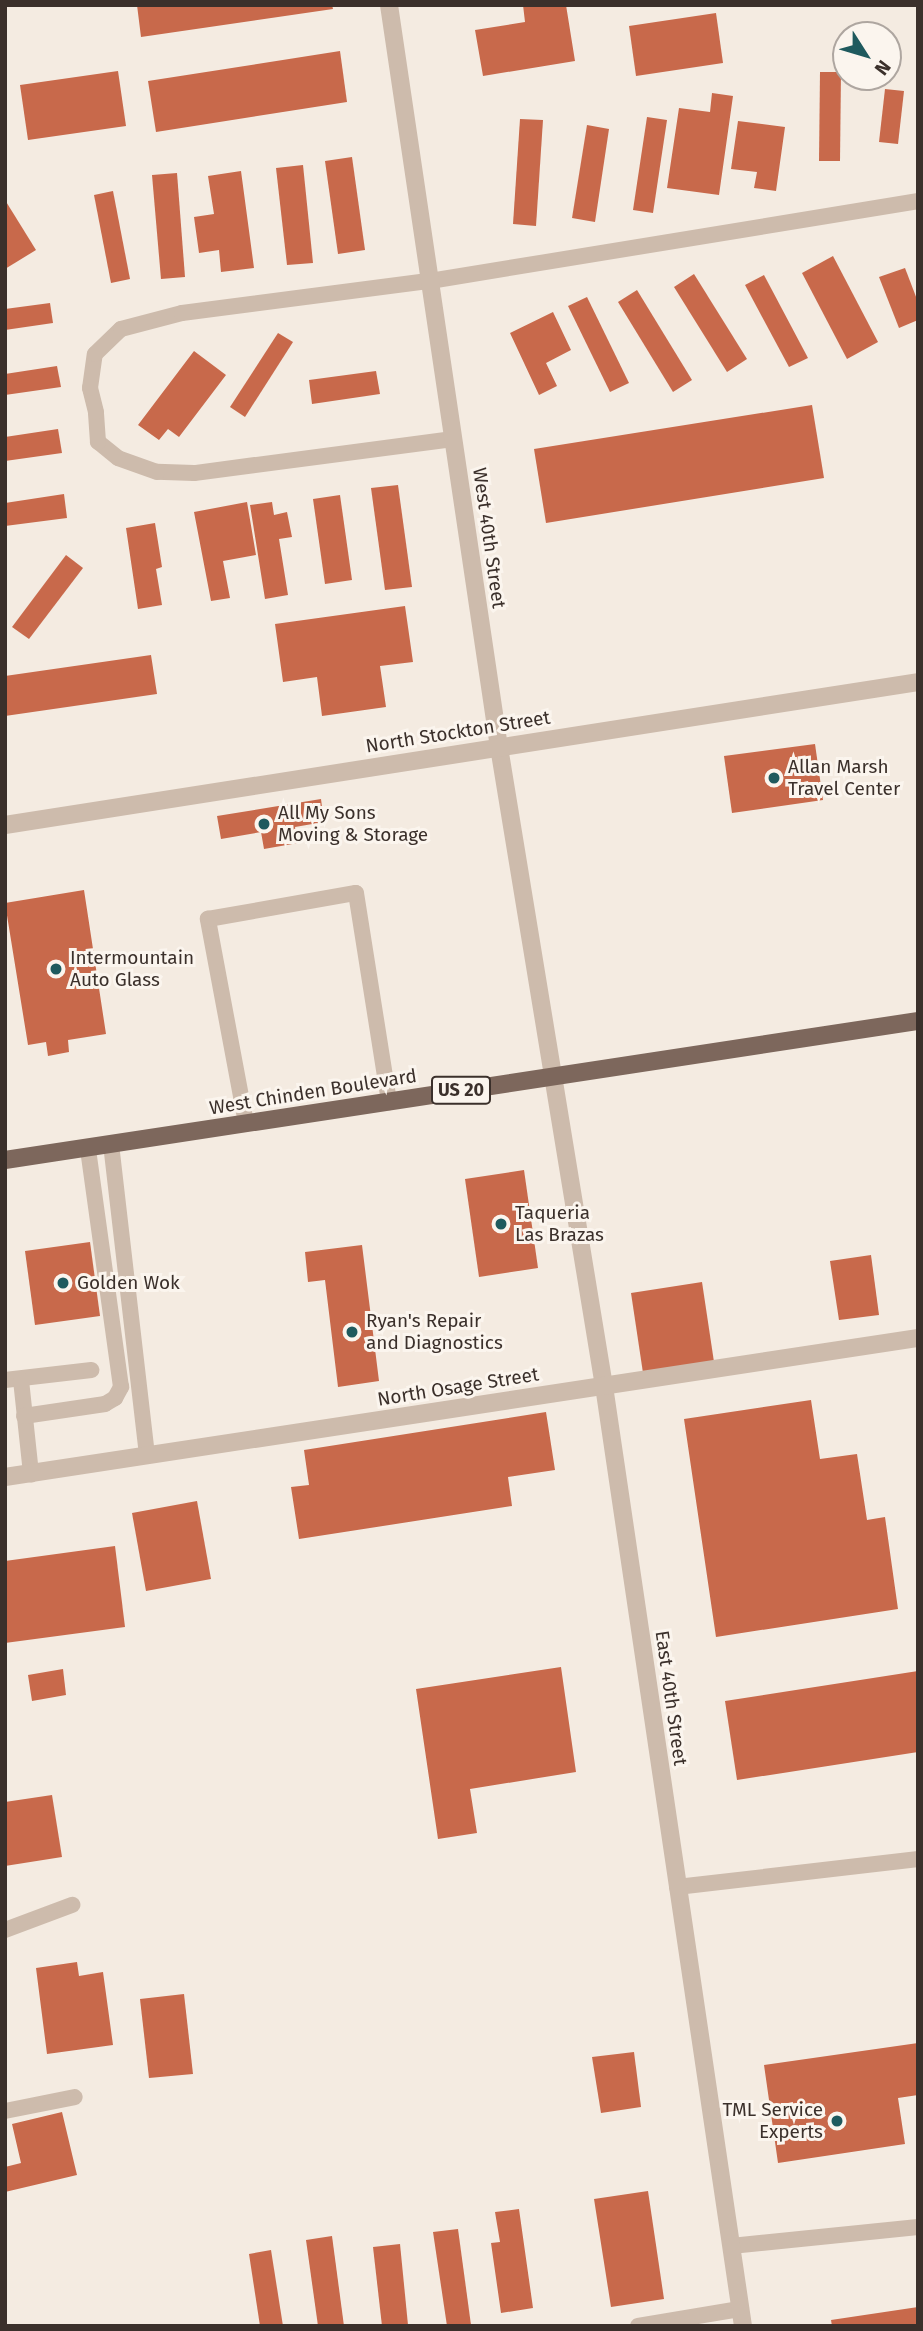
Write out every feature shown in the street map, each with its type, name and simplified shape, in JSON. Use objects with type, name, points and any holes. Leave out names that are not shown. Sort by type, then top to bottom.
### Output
[{"type":"main road","name":"West Chinden Boulevard","points":[[5,1160],[918,1021]]},
{"type":"street","name":"West 40th Street","points":[[389,5],[499,747],[553,1076]]},
{"type":"street","name":"North Stockton Street","points":[[5,825],[918,682]]},
{"type":"street","name":"East 40th Street","points":[[553,1076],[604,1386],[742,2317]]},
{"type":"street","name":"North Osage Street","points":[[5,1477],[918,1338]]},
{"type":"lane","points":[[453,439],[194,473],[157,472],[118,458],[98,442],[96,412],[90,388],[96,354],[121,329],[182,313],[430,281],[918,201]]},
{"type":"lane","points":[[246,1123],[208,919],[356,893],[389,1102]]},
{"type":"lane","points":[[111,1144],[147,1456]]},
{"type":"lane","points":[[24,1416],[106,1404],[115,1398],[121,1387],[88,1148]]},
{"type":"lane","points":[[31,1474],[24,1416],[13,1380],[91,1370]]},
{"type":"lane","points":[[677,1887],[918,1859]]},
{"type":"lane","points":[[5,1930],[72,1905]]},
{"type":"lane","points":[[5,2111],[75,2098]]},
{"type":"lane","points":[[731,2246],[918,2227]]},
{"type":"lane","points":[[638,2326],[742,2317]]},
{"type":"building","points":[[137,5],[332,5],[333,9],[141,37]]},
{"type":"building","points":[[523,5],[566,5],[575,61],[483,76],[475,30],[525,22]]},
{"type":"building","points":[[716,13],[723,63],[636,76],[629,26]]},
{"type":"building","points":[[340,51],[347,102],[156,132],[148,81]]},
{"type":"building","points":[[118,71],[126,126],[28,140],[20,85]]},
{"type":"building","points":[[820,72],[832,72],[832,91],[841,91],[840,161],[819,161]]},
{"type":"building","points":[[885,91],[904,91],[898,144],[879,142]]},
{"type":"building","points":[[712,93],[733,96],[719,195],[667,188],[679,108],[710,112]]},
{"type":"building","points":[[647,117],[667,120],[653,213],[633,210]]},
{"type":"building","points":[[520,119],[543,120],[536,226],[513,224]]},
{"type":"building","points":[[738,121],[785,127],[776,191],[754,188],[757,172],[731,169]]},
{"type":"building","points":[[587,125],[609,129],[595,222],[572,218]]},
{"type":"building","points":[[352,157],[365,250],[338,254],[325,161]]},
{"type":"building","points":[[303,165],[313,263],[287,265],[276,168]]},
{"type":"building","points":[[241,171],[254,268],[221,272],[219,250],[199,253],[194,217],[214,214],[208,176]]},
{"type":"building","points":[[177,173],[185,277],[161,279],[152,175]]},
{"type":"building","points":[[113,191],[130,279],[111,283],[94,195]]},
{"type":"building","points":[[5,200],[36,250],[5,269]]},
{"type":"building","points":[[833,256],[878,342],[847,359],[802,273]]},
{"type":"building","points":[[905,268],[918,302],[918,320],[899,328],[879,277]]},
{"type":"building","points":[[694,274],[747,359],[727,372],[674,287]]},
{"type":"building","points":[[764,275],[808,358],[789,367],[745,285]]},
{"type":"building","points":[[637,290],[692,380],[673,392],[618,302]]},
{"type":"building","points":[[587,297],[629,383],[610,392],[568,306]]},
{"type":"building","points":[[50,303],[53,323],[5,330],[5,309]]},
{"type":"building","points":[[553,312],[571,350],[546,363],[557,386],[539,395],[510,333]]},
{"type":"building","points":[[278,333],[293,342],[245,417],[230,407]]},
{"type":"building","points":[[194,351],[226,375],[179,437],[168,429],[159,440],[138,425]]},
{"type":"building","points":[[57,366],[61,387],[5,395],[5,374]]},
{"type":"building","points":[[376,371],[380,394],[312,404],[309,380]]},
{"type":"building","points":[[812,405],[824,478],[546,523],[534,449]]},
{"type":"building","points":[[58,429],[62,453],[5,461],[5,437]]},
{"type":"building","points":[[398,485],[412,587],[385,590],[371,488]]},
{"type":"building","points":[[64,494],[67,518],[5,526],[5,503]]},
{"type":"building","points":[[340,495],[352,580],[325,584],[313,499]]},
{"type":"building","points":[[247,502],[256,555],[223,561],[230,598],[211,601],[194,512]]},
{"type":"building","points":[[272,502],[274,515],[287,512],[292,537],[279,539],[288,595],[265,599],[250,505]]},
{"type":"building","points":[[155,523],[162,567],[156,569],[162,605],[138,609],[126,528]]},
{"type":"building","points":[[66,555],[83,568],[29,639],[12,627]]},
{"type":"building","points":[[405,606],[413,662],[380,666],[386,707],[322,716],[317,677],[283,682],[275,624]]},
{"type":"building","points":[[151,655],[157,694],[5,716],[5,676]]},
{"type":"building","name":"Allan Marsh Travel Center","points":[[815,744],[823,800],[732,813],[724,756]]},
{"type":"building","name":"All My Sons Moving & Storage","points":[[321,799],[324,822],[295,827],[298,843],[264,849],[261,832],[221,839],[217,816]]},
{"type":"building","name":"Intermountain Auto Glass","points":[[84,890],[106,1034],[68,1040],[69,1052],[48,1056],[46,1042],[28,1045],[5,903]]},
{"type":"building","name":"Taqueria Las Brazas","points":[[524,1170],[538,1268],[479,1277],[465,1179]]},
{"type":"building","name":"Golden Wok","points":[[90,1242],[100,1316],[35,1325],[25,1251]]},
{"type":"building","name":"Ryan's Repair and Diagnostics","points":[[362,1245],[379,1381],[338,1387],[325,1280],[308,1282],[305,1252]]},
{"type":"building","points":[[871,1255],[879,1315],[839,1320],[830,1261]]},
{"type":"building","points":[[702,1282],[714,1362],[643,1373],[631,1293]]},
{"type":"building","points":[[811,1400],[820,1459],[857,1454],[867,1520],[885,1517],[898,1609],[716,1637],[684,1419]]},
{"type":"building","points":[[546,1412],[555,1470],[508,1477],[512,1506],[299,1539],[291,1487],[309,1485],[304,1450]]},
{"type":"building","points":[[197,1501],[211,1579],[146,1591],[132,1513]]},
{"type":"building","points":[[115,1546],[125,1627],[5,1643],[5,1561]]},
{"type":"building","points":[[561,1667],[576,1772],[470,1789],[477,1833],[438,1839],[416,1689]]},
{"type":"building","points":[[63,1669],[66,1695],[32,1701],[28,1675]]},
{"type":"building","points":[[918,1671],[918,1752],[737,1780],[725,1701]]},
{"type":"building","points":[[52,1795],[62,1857],[5,1866],[5,1802]]},
{"type":"building","points":[[77,1962],[79,1976],[103,1972],[113,2045],[47,2054],[36,1968]]},
{"type":"building","points":[[184,1994],[193,2074],[149,2078],[140,1999]]},
{"type":"building","name":"TML Service Experts","points":[[918,2043],[918,2095],[898,2098],[905,2144],[778,2163],[764,2065]]},
{"type":"building","points":[[634,2052],[641,2107],[601,2113],[592,2057]]},
{"type":"building","points":[[62,2112],[77,2175],[5,2192],[5,2167],[21,2163],[12,2124]]},
{"type":"building","points":[[648,2191],[664,2299],[611,2307],[594,2199]]},
{"type":"building","points":[[519,2209],[533,2308],[501,2313],[491,2243],[500,2242],[495,2212]]},
{"type":"building","points":[[458,2229],[471,2325],[447,2326],[433,2232]]},
{"type":"building","points":[[332,2236],[344,2326],[318,2326],[306,2240]]},
{"type":"building","points":[[400,2244],[408,2325],[382,2326],[373,2247]]},
{"type":"building","points":[[271,2250],[283,2326],[260,2326],[249,2254]]},
{"type":"building","points":[[918,2307],[918,2326],[832,2326],[831,2320]]},
{"type":"place","name":"Allan Marsh Travel Center","points":[[774,778]]},
{"type":"place","name":"All My Sons Moving & Storage","points":[[264,824]]},
{"type":"place","name":"Intermountain Auto Glass","points":[[56,969]]},
{"type":"place","name":"Taqueria Las Brazas","points":[[501,1224]]},
{"type":"place","name":"Golden Wok","points":[[63,1283]]},
{"type":"place","name":"Ryan's Repair and Diagnostics","points":[[352,1332]]},
{"type":"place","name":"TML Service Experts","points":[[837,2121]]}]
